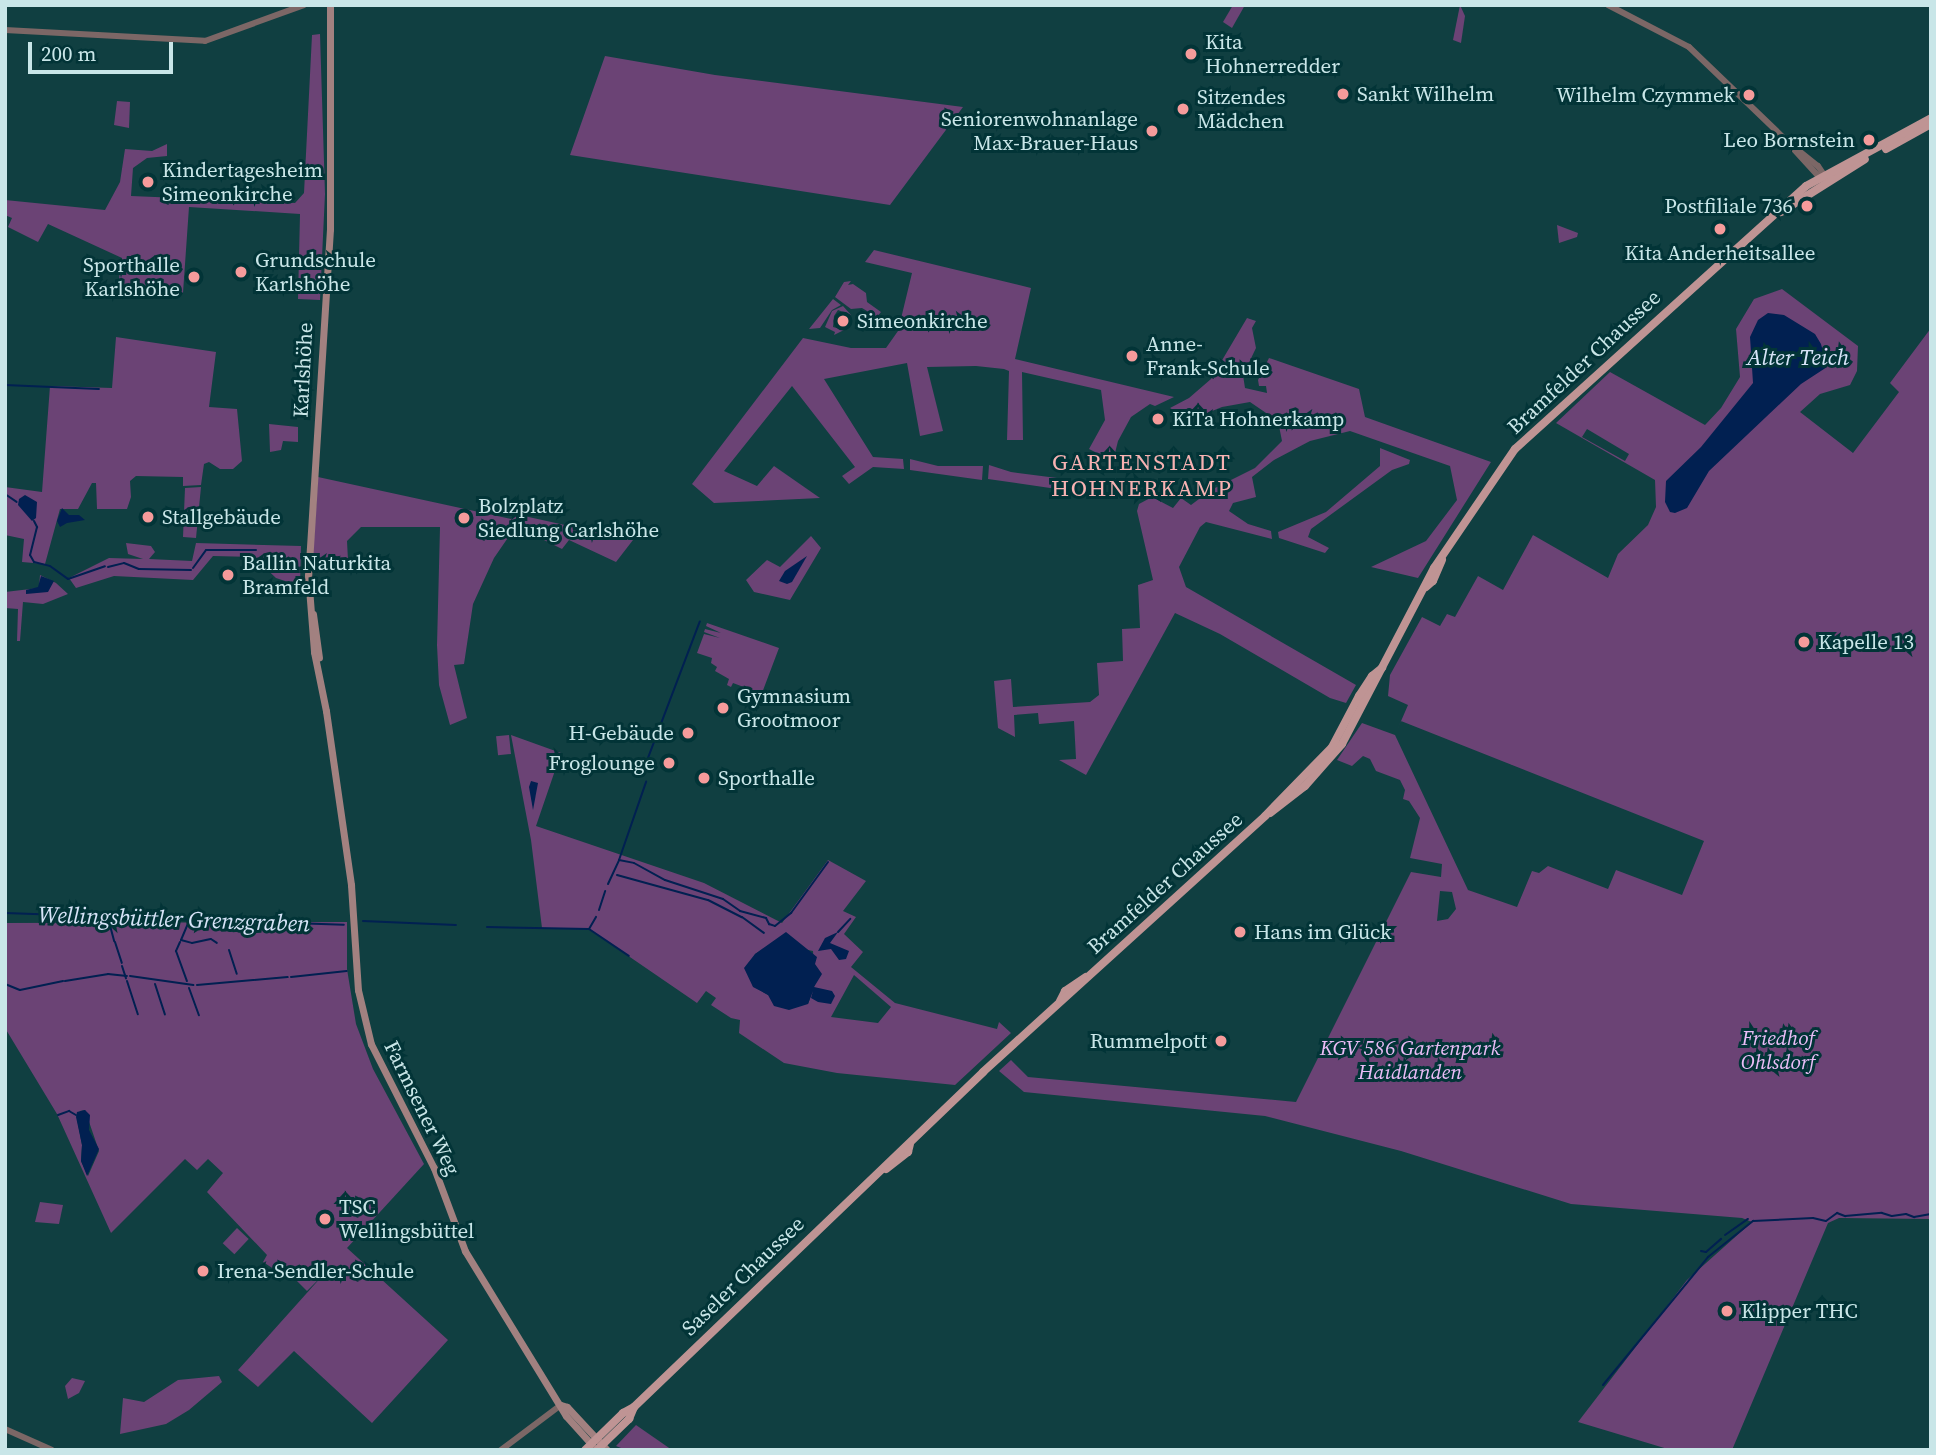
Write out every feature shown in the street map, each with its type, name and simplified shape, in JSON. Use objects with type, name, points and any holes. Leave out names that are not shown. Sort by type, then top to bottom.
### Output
[{"type":"main road","name":"Karlshöhe","points":[[330,5],[331,209],[309,556],[311,610],[319,651],[318,662],[351,885],[354,922]]},
{"type":"main road","name":"Bramfelder Chaussee","points":[[974,1081],[1304,782],[1337,740],[1357,698],[1372,676],[1382,668],[1426,586],[1433,581],[1443,558],[1487,486],[1515,449],[1706,273],[1776,215],[1823,178],[1931,121]]},
{"type":"main road","name":"Farmsener Weg","points":[[354,922],[358,990],[375,1053],[434,1168],[465,1251],[528,1358],[561,1405],[567,1407],[596,1447]]},
{"type":"main road","name":"Saseler Chaussee","points":[[596,1447],[629,1419],[634,1407],[974,1081]]},
{"type":"street","points":[[5,30],[205,41],[304,5]]},
{"type":"street","points":[[1608,5],[1689,47],[1823,178]]},
{"type":"street","points":[[501,1450],[561,1405]]},
{"type":"street","points":[[5,1429],[52,1450]]},
{"type":"green space","points":[[1233,5],[1245,5],[1232,28],[1223,22]]},
{"type":"green space","points":[[1460,5],[1465,16],[1461,43],[1453,40]]},
{"type":"green space","points":[[320,34],[325,194],[320,300],[298,299],[300,214],[189,207],[183,293],[118,285],[122,258],[48,224],[38,242],[8,227],[12,218],[5,215],[5,200],[105,210],[120,182],[125,149],[152,151],[167,144],[167,156],[147,158],[133,168],[131,196],[295,203],[304,193],[312,35]]},
{"type":"green space","points":[[605,56],[715,75],[963,107],[890,205],[570,155]]},
{"type":"green space","points":[[117,101],[130,102],[129,128],[114,125]]},
{"type":"green space","points":[[1557,225],[1578,233],[1577,237],[1559,243]]},
{"type":"green space","points":[[874,250],[1031,288],[1015,359],[1174,397],[1155,406],[1150,404],[1131,417],[1118,441],[1113,461],[1089,449],[1105,420],[1101,390],[1022,372],[1023,440],[1007,440],[1009,371],[1004,369],[976,366],[927,367],[943,431],[920,436],[907,363],[824,379],[873,457],[903,459],[904,469],[873,467],[849,484],[842,476],[855,467],[792,386],[724,471],[757,486],[774,466],[820,498],[714,503],[692,484],[803,338],[851,348],[886,348],[898,331],[912,273],[865,262]]},
{"type":"green space","points":[[851,281],[848,285],[853,284],[866,293],[867,302],[881,312],[877,317],[862,308],[851,309],[835,297],[844,282]]},
{"type":"green space","name":"Friedhof Ohlsdorf","points":[[1782,289],[1858,346],[1857,371],[1850,385],[1820,394],[1800,412],[1853,453],[1899,392],[1890,383],[1931,328],[1931,1219],[1839,1218],[1828,1223],[1732,1450],[1671,1450],[1578,1422],[1687,1280],[1752,1222],[1742,1218],[1571,1204],[1401,1151],[1265,1116],[1024,1092],[999,1071],[1011,1060],[1028,1077],[1296,1102],[1411,872],[1441,877],[1442,864],[1410,858],[1420,818],[1409,801],[1403,799],[1405,790],[1400,780],[1376,771],[1370,759],[1363,756],[1352,766],[1337,760],[1362,723],[1395,735],[1468,890],[1517,907],[1532,871],[1539,873],[1548,866],[1608,889],[1616,870],[1682,895],[1704,841],[1401,721],[1408,705],[1388,696],[1390,675],[1422,617],[1440,626],[1447,614],[1455,617],[1478,576],[1503,590],[1533,535],[1608,578],[1618,554],[1648,525],[1656,507],[1655,480],[1556,423],[1610,372],[1705,425],[1721,408],[1740,377],[1736,329],[1754,299]],"holes":[[[1587,429],[1629,454],[1625,461],[1582,437]],[[1440,891],[1452,892],[1456,909],[1448,919],[1437,921]]]},
{"type":"green space","points":[[833,299],[841,305],[832,310],[820,328],[809,329]]},
{"type":"green space","points":[[843,306],[851,315],[838,310],[834,316],[833,327],[844,330],[834,335],[835,332],[825,327],[832,311]]},
{"type":"green space","points":[[1247,318],[1256,321],[1252,328],[1256,348],[1243,375],[1245,388],[1267,393],[1266,386],[1259,386],[1258,380],[1269,358],[1359,389],[1365,417],[1491,462],[1418,578],[1371,567],[1426,541],[1457,500],[1450,466],[1350,431],[1310,441],[1274,460],[1252,477],[1256,497],[1233,503],[1229,511],[1248,524],[1271,531],[1272,539],[1206,522],[1200,527],[1179,567],[1186,587],[1356,685],[1346,703],[1330,698],[1220,634],[1175,613],[1086,775],[1059,760],[1076,759],[1074,721],[1039,724],[1038,713],[1014,715],[1015,737],[998,728],[994,681],[1011,679],[1013,707],[1090,702],[1099,695],[1097,663],[1123,661],[1122,629],[1140,628],[1138,585],[1153,580],[1137,511],[1139,504],[1152,497],[1173,508],[1181,498],[1191,505],[1211,490],[1255,468],[1282,441],[1278,421],[1250,402],[1222,407],[1190,420],[1170,408],[1189,398],[1211,379]]},
{"type":"green space","points":[[116,337],[216,352],[209,407],[237,409],[242,461],[233,469],[220,469],[209,462],[204,464],[201,485],[183,486],[183,477],[136,476],[130,481],[131,497],[127,509],[97,509],[96,483],[92,483],[78,509],[60,509],[45,564],[22,562],[24,539],[5,535],[5,487],[42,492],[50,386],[112,388]]},
{"type":"green space","points":[[269,424],[298,427],[298,442],[283,441],[281,450],[270,452]]},
{"type":"green space","points":[[1380,448],[1410,460],[1409,464],[1392,470],[1311,529],[1308,537],[1329,548],[1325,553],[1279,538],[1278,532],[1326,512],[1380,466]]},
{"type":"green space","points":[[910,459],[938,466],[983,466],[982,480],[910,470]]},
{"type":"green space","points":[[989,465],[1011,472],[1057,478],[1057,489],[988,479]]},
{"type":"green space","points":[[318,477],[511,519],[515,514],[633,540],[616,562],[569,540],[562,549],[516,526],[494,558],[473,604],[464,664],[454,665],[467,718],[450,725],[439,685],[437,645],[440,527],[361,527],[347,541],[348,560],[312,568]]},
{"type":"green space","points":[[201,487],[196,538],[183,537],[185,488]]},
{"type":"green space","points":[[811,536],[821,548],[790,600],[754,592],[746,580],[767,560],[780,567]]},
{"type":"green space","points":[[126,543],[151,546],[155,552],[149,559],[192,561],[196,543],[301,546],[300,586],[276,578],[254,557],[213,556],[193,580],[114,576],[76,588],[69,578],[109,558],[143,559],[128,554]]},
{"type":"green space","points":[[40,575],[56,583],[68,594],[43,604],[23,602],[20,641],[17,641],[18,609],[5,608],[5,592],[39,588]]},
{"type":"green space","points":[[707,623],[779,648],[762,693],[765,698],[759,699],[760,695],[752,692],[747,695],[749,689],[733,683],[731,687],[727,685],[729,679],[715,671],[717,667],[711,663],[712,658],[697,653],[704,634],[720,638],[704,632],[705,629],[721,633],[706,626]]},
{"type":"green space","points":[[509,735],[511,754],[498,755],[496,736]]},
{"type":"green space","points":[[511,735],[561,753],[536,826],[704,883],[782,923],[828,860],[866,881],[843,911],[856,917],[844,934],[863,952],[851,967],[895,1003],[997,1029],[999,1022],[1011,1033],[955,1085],[837,1073],[784,1063],[739,1033],[740,1020],[731,1018],[711,1005],[716,998],[706,991],[697,1003],[589,929],[542,928],[531,840]],"holes":[[[774,943],[813,951],[815,984],[808,1004],[768,995],[753,986],[750,976],[755,954]],[[854,975],[891,1007],[878,1023],[831,1017]]]},
{"type":"green space","points":[[347,922],[347,969],[356,1024],[373,1069],[424,1164],[347,1248],[448,1340],[372,1423],[294,1351],[258,1387],[238,1370],[323,1275],[307,1291],[293,1277],[291,1280],[263,1262],[267,1255],[207,1192],[223,1173],[208,1159],[197,1170],[185,1159],[111,1233],[57,1114],[5,1028],[5,923]],"holes":[[[85,1110],[99,1151],[88,1176],[81,1161],[82,1145],[77,1119],[80,1111]]]},
{"type":"green space","points":[[40,1202],[63,1205],[59,1224],[35,1222]]},
{"type":"green space","points":[[237,1228],[249,1239],[234,1254],[223,1243]]},
{"type":"green space","points":[[219,1376],[222,1382],[189,1410],[166,1424],[120,1434],[123,1398],[144,1402],[178,1380]]},
{"type":"green space","points":[[72,1378],[85,1381],[79,1393],[68,1399],[65,1386]]},
{"type":"green space","points":[[636,1425],[672,1450],[626,1450],[616,1446]]},
{"type":"water","name":"Alter Teich","points":[[1768,313],[1784,315],[1815,334],[1821,344],[1827,367],[1801,384],[1709,471],[1687,508],[1675,513],[1670,512],[1665,502],[1666,481],[1701,447],[1753,383],[1750,337],[1758,320]]},
{"type":"water","points":[[25,495],[37,502],[36,518],[32,521],[18,505],[19,499]]},
{"type":"water","points":[[62,508],[69,515],[79,515],[85,520],[60,527],[57,521]]},
{"type":"water","points":[[807,556],[792,582],[787,584],[779,581],[785,571]]},
{"type":"water","points":[[41,576],[54,581],[48,592],[26,594],[26,590],[38,587]]},
{"type":"water","points":[[531,781],[538,783],[533,810],[529,787]]},
{"type":"water","points":[[786,932],[817,957],[815,964],[822,974],[814,987],[832,991],[835,996],[831,1004],[811,998],[813,991],[808,1004],[789,1010],[774,1006],[768,995],[753,987],[744,968],[755,954]]},
{"type":"water","points":[[838,932],[830,943],[849,951],[846,959],[839,960],[831,949],[818,951],[825,938]]},
{"type":"water","points":[[85,1110],[90,1115],[89,1130],[99,1149],[87,1176],[81,1161],[82,1145],[76,1117],[77,1112]]},
{"type":"waterway","points":[[5,385],[99,389]]},
{"type":"waterway","points":[[5,494],[17,502]]},
{"type":"waterway","points":[[34,521],[37,527],[30,555],[34,562],[50,566],[68,579],[105,566]]},
{"type":"waterway","points":[[193,568],[206,550],[256,550]]},
{"type":"waterway","points":[[108,567],[124,563],[139,569],[191,570]]},
{"type":"waterway","points":[[643,771],[700,621]]},
{"type":"waterway","points":[[608,884],[646,782]]},
{"type":"waterway","points":[[619,860],[634,863],[665,880],[723,899],[740,911],[766,918],[769,924],[775,926],[791,913],[828,862]]},
{"type":"waterway","points":[[617,875],[708,900],[742,917],[764,933]]},
{"type":"waterway","name":"Wellingsbüttler Grenzgraben","points":[[599,910],[605,891]]},
{"type":"waterway","name":"Wellingsbüttler Grenzgraben","points":[[5,913],[344,925]]},
{"type":"waterway","name":"Wellingsbüttler Grenzgraben","points":[[487,927],[589,929],[596,917]]},
{"type":"waterway","points":[[108,918],[114,941]]},
{"type":"waterway","points":[[838,932],[850,919]]},
{"type":"waterway","points":[[181,940],[189,921]]},
{"type":"waterway","name":"Wellingsbüttler Grenzgraben","points":[[363,921],[456,925]]},
{"type":"waterway","points":[[589,929],[629,956]]},
{"type":"waterway","points":[[181,940],[192,943],[211,939],[217,943]]},
{"type":"waterway","points":[[115,942],[122,963]]},
{"type":"waterway","points":[[180,942],[176,951],[187,981]]},
{"type":"waterway","points":[[229,950],[237,974]]},
{"type":"waterway","points":[[122,966],[126,978]]},
{"type":"waterway","points":[[291,977],[347,971]]},
{"type":"waterway","points":[[65,981],[108,974],[127,976]]},
{"type":"waterway","points":[[130,976],[193,985]]},
{"type":"waterway","points":[[197,985],[288,977]]},
{"type":"waterway","points":[[5,984],[20,990],[63,981]]},
{"type":"waterway","points":[[127,981],[138,1014]]},
{"type":"waterway","points":[[155,984],[165,1014]]},
{"type":"waterway","points":[[189,988],[199,1015]]},
{"type":"waterway","points":[[58,1115],[69,1111],[76,1115]]},
{"type":"waterway","points":[[1603,1385],[1708,1257],[1753,1221],[1813,1218],[1826,1221],[1837,1213],[1845,1216],[1882,1213],[1914,1217],[1931,1214]]},
{"type":"waterway","points":[[1725,1235],[1748,1219]]},
{"type":"waterway","points":[[1701,1251],[1706,1252],[1721,1239]]},
{"type":"place","name":"Kita Hohnerredder","points":[[1191,54]]},
{"type":"place","name":"Sankt Wilhelm","points":[[1343,94]]},
{"type":"place","name":"Wilhelm Czymmek","points":[[1749,95]]},
{"type":"place","name":"Sitzendes Mädchen","points":[[1183,109]]},
{"type":"place","name":"Seniorenwohnanlage Max-Brauer-Haus","points":[[1152,131]]},
{"type":"place","name":"Leo Bornstein","points":[[1869,140]]},
{"type":"place","name":"Kindertagesheim Simeonkirche","points":[[148,182]]},
{"type":"place","name":"Postfiliale 736","points":[[1807,206]]},
{"type":"place","name":"Kita Anderheitsallee","points":[[1720,229]]},
{"type":"place","name":"Grundschule Karlshöhe","points":[[241,272]]},
{"type":"place","name":"Sporthalle Karlshöhe","points":[[194,277]]},
{"type":"place","name":"Simeonkirche","points":[[843,321]]},
{"type":"place","name":"Anne- Frank-Schule","points":[[1132,356]]},
{"type":"place","name":"KiTa Hohnerkamp","points":[[1158,419]]},
{"type":"place","name":"Stallgebäude","points":[[148,517]]},
{"type":"place","name":"Bolzplatz Siedlung Carlshöhe","points":[[464,518]]},
{"type":"place","name":"Ballin Naturkita Bramfeld","points":[[228,575]]},
{"type":"place","name":"Kapelle 13","points":[[1804,642]]},
{"type":"place","name":"Gymnasium Grootmoor","points":[[723,708]]},
{"type":"place","name":"H-Gebäude","points":[[688,733]]},
{"type":"place","name":"Froglounge","points":[[669,763]]},
{"type":"place","name":"Sporthalle","points":[[704,778]]},
{"type":"place","name":"Hans im Glück","points":[[1240,932]]},
{"type":"place","name":"Rummelpott","points":[[1221,1041]]},
{"type":"place","name":"TSC Wellingsbüttel","points":[[325,1219]]},
{"type":"place","name":"Irena-Sendler-Schule","points":[[203,1271]]},
{"type":"place","name":"Klipper THC","points":[[1727,1311]]},
{"type":"district","name":"GARTENSTADT HOHNERKAMP","points":[[1142,475]]},
{"type":"park label","name":"KGV 586 Gartenpark Haidlanden","points":[[1410,1060]]}]
